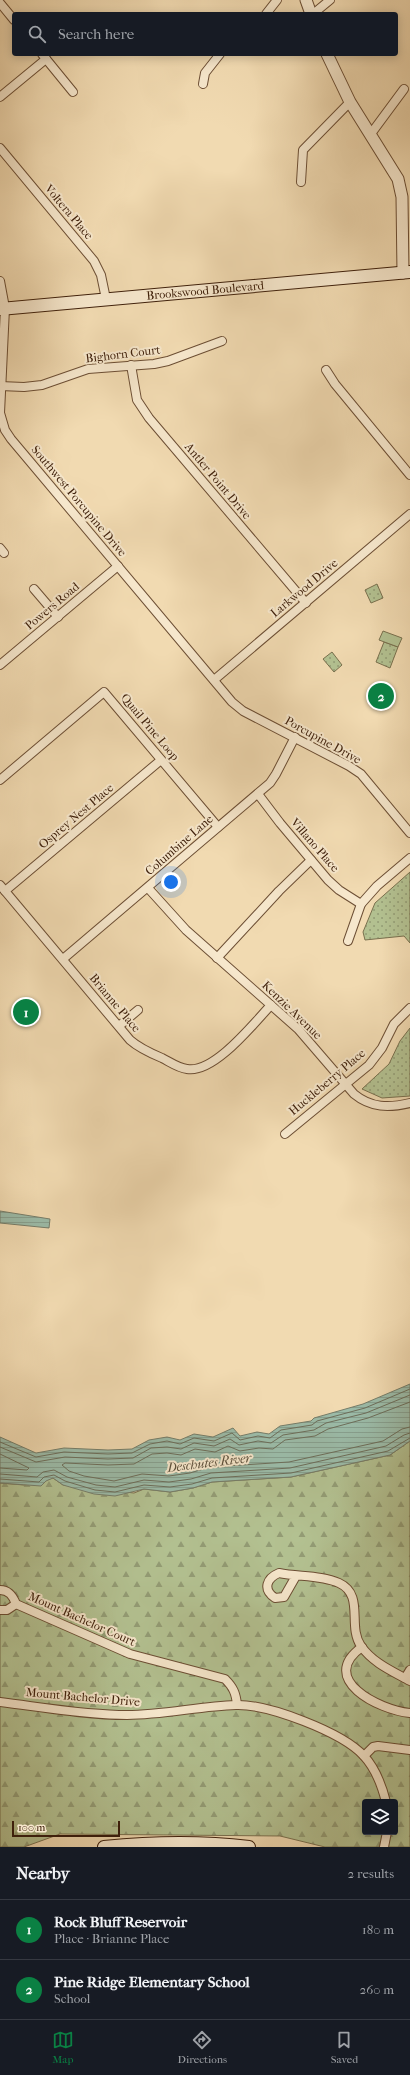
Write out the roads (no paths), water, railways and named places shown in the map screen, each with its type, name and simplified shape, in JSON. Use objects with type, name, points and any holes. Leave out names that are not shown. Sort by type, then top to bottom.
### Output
[{"type":"main road","name":"Brookswood Boulevard","points":[[2,309],[408,272]]},
{"type":"main road","points":[[104,1847],[152,1843],[196,1843],[249,1847]]},
{"type":"street","points":[[268,12],[277,0]]},
{"type":"street","points":[[306,0],[311,12]]},
{"type":"street","points":[[315,12],[330,0]]},
{"type":"street","points":[[0,3],[12,18]]},
{"type":"street","points":[[0,97],[44,56],[73,92]]},
{"type":"street","points":[[203,84],[205,73],[218,56]]},
{"type":"street","points":[[328,56],[350,102],[370,135],[395,171],[401,187],[408,272]]},
{"type":"street","points":[[370,135],[404,89]]},
{"type":"street","points":[[301,182],[303,150],[350,102]]},
{"type":"street","name":"Voltera Place","points":[[0,148],[94,261],[102,279],[106,299]]},
{"type":"street","name":"Southwest Porcupine Drive","points":[[0,281],[2,309],[0,413],[5,430],[214,680]]},
{"type":"street","name":"Bighorn Court","points":[[1,386],[24,387],[42,385],[88,370],[168,361],[222,341]]},
{"type":"street","name":"Antler Point Drive","points":[[132,365],[137,400],[149,418],[306,602]]},
{"type":"street","points":[[326,370],[334,384],[410,475]]},
{"type":"street","name":"Larkwood Drive","points":[[214,680],[410,514]]},
{"type":"street","name":"Powers Road","points":[[0,665],[118,566]]},
{"type":"street","points":[[34,589],[58,617]]},
{"type":"street","name":"Porcupine Drive","points":[[214,680],[232,702],[243,711],[350,766],[361,774],[410,833]]},
{"type":"street","name":"Quail Pine Loop","points":[[0,779],[104,692],[218,827]]},
{"type":"street","name":"Columbine Lane","points":[[63,959],[258,794],[276,774],[295,737]]},
{"type":"street","name":"Osprey Nest Place","points":[[3,888],[161,760]]},
{"type":"street","name":"Villano Place","points":[[258,794],[311,860],[339,890],[361,904]]},
{"type":"street","points":[[348,941],[361,904],[377,886],[410,858]]},
{"type":"street","points":[[217,958],[279,891],[311,860]]},
{"type":"street","points":[[3,888],[63,959]]},
{"type":"street","name":"Kenzie Avenue","points":[[148,888],[186,930],[298,1029],[345,1084],[361,1100],[380,1107],[397,1106],[410,1103]]},
{"type":"street","name":"Brianne Place","points":[[63,959],[119,1026],[139,1047],[176,1066],[188,1069],[196,1069],[214,1061],[236,1042],[270,1005]]},
{"type":"street","name":"Huckleberry Place","points":[[285,1134],[377,1056],[394,1024],[410,1008]]},
{"type":"street","points":[[119,1026],[138,1010]]},
{"type":"street","points":[[296,1576],[326,1579],[339,1583],[348,1589],[352,1595],[355,1609],[354,1625],[356,1637],[362,1647],[377,1662],[407,1679],[410,1670]]},
{"type":"street","name":"Mount Bachelor Court","points":[[0,1590],[7,1591],[14,1597],[16,1604]]},
{"type":"street","name":"Mount Bachelor Court","points":[[0,1610],[7,1610],[16,1604]]},
{"type":"street","name":"Mount Bachelor Court","points":[[16,1604],[130,1654],[225,1679],[232,1686],[236,1696],[237,1705]]},
{"type":"street","points":[[362,1647],[349,1658],[346,1667],[348,1682],[358,1693],[374,1702],[410,1713]]},
{"type":"street","name":"Mount Bachelor Drive","points":[[0,1702],[126,1715],[159,1714],[237,1705],[269,1709],[323,1730],[348,1742],[364,1756],[372,1768],[383,1789],[385,1799]]},
{"type":"street","points":[[364,1756],[373,1747],[378,1746],[410,1750]]},
{"type":"street","points":[[384,1847],[386,1835]]},
{"type":"water","points":[[0,1211],[50,1219],[49,1228],[0,1223]]},
{"type":"water","name":"Deschutes River","points":[[410,1384],[410,1441],[390,1455],[291,1477],[212,1482],[193,1488],[170,1492],[144,1489],[115,1496],[94,1494],[63,1485],[53,1478],[46,1481],[41,1486],[0,1483],[0,1437],[36,1453],[64,1448],[108,1450],[132,1449],[149,1440],[167,1437],[180,1440],[194,1434],[213,1437],[233,1428],[240,1436],[257,1432],[269,1434],[280,1426],[311,1421],[314,1418],[363,1404]]},
{"type":"place","name":"Pine Ridge Elementary School","points":[[381,696]]},
{"type":"place","name":"Rock Bluff Reservoir","points":[[26,1012]]}]
